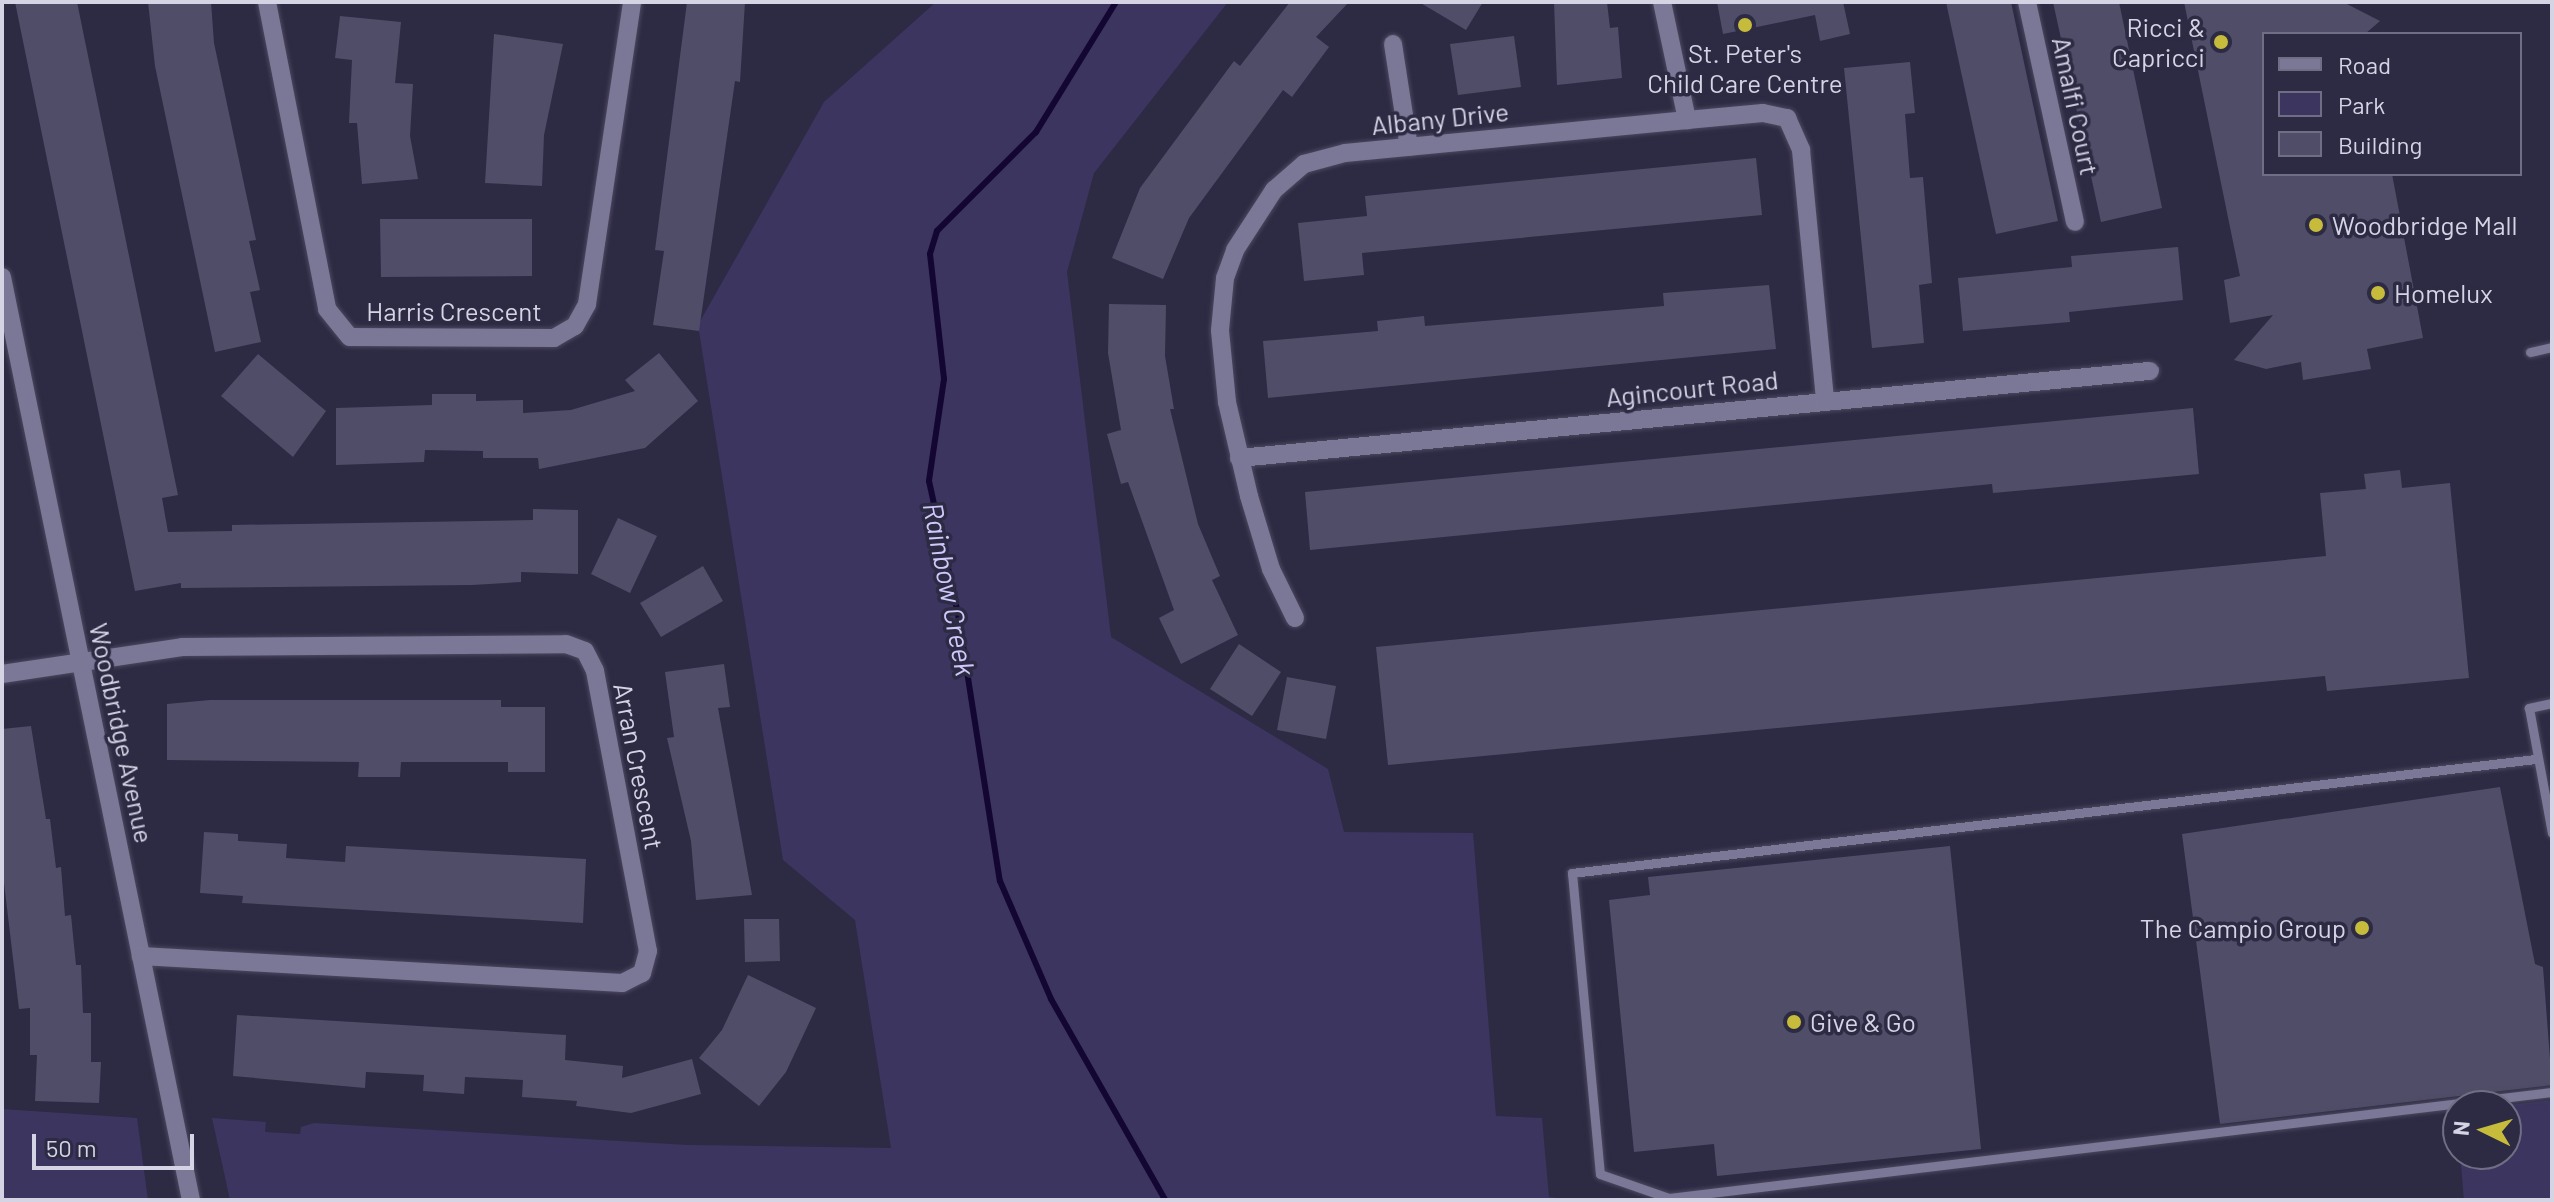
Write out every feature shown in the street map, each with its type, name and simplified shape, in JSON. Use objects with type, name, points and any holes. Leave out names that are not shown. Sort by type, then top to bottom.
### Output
[{"type":"street","name":"Harris Crescent","points":[[267,2],[327,309],[350,337],[554,338],[575,326],[587,304],[632,2]]},
{"type":"street","points":[[1662,2],[1687,120]]},
{"type":"street","name":"Amalfi Court","points":[[2027,2],[2075,222]]},
{"type":"street","points":[[1393,44],[1409,147]]},
{"type":"street","name":"Albany Drive","points":[[1295,618],[1271,569],[1239,458],[1227,402],[1220,330],[1225,278],[1235,250],[1274,190],[1304,164],[1409,147],[1775,113],[1796,128],[1825,401]]},
{"type":"street","name":"Woodbridge Avenue","points":[[2,277],[191,1200]]},
{"type":"street","name":"Agincourt Road","points":[[1239,458],[2150,371]]},
{"type":"street","name":"Arran Crescent","points":[[2,674],[80,659],[182,647],[566,644],[585,651],[595,671],[648,951],[642,973],[622,983],[141,956]]},
{"type":"lane","points":[[2530,352],[2552,347]]},
{"type":"lane","points":[[2552,703],[2529,708],[2535,759],[2552,833]]},
{"type":"lane","points":[[2535,759],[1572,873],[1600,1174],[1669,1198],[2552,1092]]},
{"type":"green space","points":[[936,2],[1228,2],[1094,173],[1067,272],[1111,637],[1328,769],[1344,832],[1473,833],[1496,1116],[1542,1118],[1549,1197],[1572,1200],[230,1200],[212,1118],[266,1122],[265,1132],[300,1134],[301,1127],[314,1123],[688,1145],[891,1148],[855,920],[783,860],[698,325],[824,102]]},
{"type":"green space","points":[[2552,1100],[2552,1200],[2464,1200],[2461,1170],[2522,1170],[2522,1104]]},
{"type":"green space","points":[[2,1109],[137,1118],[148,1200],[2,1200]]},
{"type":"building","points":[[15,2],[77,2],[178,495],[162,498],[168,532],[232,531],[232,525],[533,520],[533,509],[578,510],[578,574],[521,572],[521,582],[472,585],[181,588],[181,583],[135,591]]},
{"type":"building","points":[[148,2],[211,2],[214,43],[256,240],[249,241],[260,290],[250,292],[261,342],[215,352],[155,66]]},
{"type":"building","points":[[687,2],[745,2],[740,82],[735,81],[699,331],[653,325],[664,251],[655,250]]},
{"type":"building","points":[[1290,2],[1349,2],[1316,37],[1329,47],[1292,97],[1283,90],[1189,218],[1163,279],[1112,258],[1140,188],[1234,61],[1240,66]]},
{"type":"building","points":[[1419,2],[1483,2],[1466,30]]},
{"type":"building","points":[[1554,2],[1607,2],[1610,28],[1618,27],[1622,78],[1557,85]]},
{"type":"building","name":"St. Peter's Child Care Centre","points":[[1717,2],[1843,2],[1850,34],[1820,41],[1815,15],[1723,34]]},
{"type":"building","points":[[1946,2],[2011,2],[2058,221],[1996,234]]},
{"type":"building","points":[[2053,2],[2119,2],[2162,208],[2101,222]]},
{"type":"building","name":"Woodbridge Mall","points":[[2184,2],[2343,2],[2380,21],[2367,32],[2262,32],[2262,176],[2392,176],[2423,338],[2367,349],[2371,369],[2303,380],[2301,362],[2266,369],[2234,360],[2273,315],[2230,323],[2224,280],[2240,276]]},
{"type":"building","points":[[340,16],[401,22],[395,83],[413,84],[410,136],[418,179],[362,184],[357,123],[349,123],[352,60],[335,58]]},
{"type":"building","points":[[494,34],[563,44],[544,135],[542,186],[485,183]]},
{"type":"building","points":[[1514,36],[1521,87],[1458,95],[1450,44]]},
{"type":"building","points":[[1910,62],[1915,113],[1905,114],[1910,178],[1923,177],[1932,283],[1919,285],[1924,343],[1872,348],[1844,68]]},
{"type":"building","points":[[1756,158],[1762,215],[1362,253],[1364,275],[1304,281],[1298,223],[1367,216],[1365,196]]},
{"type":"building","points":[[380,219],[532,219],[532,276],[381,277]]},
{"type":"building","points":[[2178,247],[2183,300],[2069,312],[2070,322],[1963,331],[1958,278],[2072,267],[2071,256]]},
{"type":"building","points":[[1769,285],[1776,349],[1268,398],[1263,341],[1378,331],[1377,321],[1424,316],[1425,326],[1664,306],[1663,293]]},
{"type":"building","points":[[1109,304],[1166,305],[1165,356],[1174,409],[1170,409],[1198,524],[1220,576],[1212,580],[1238,635],[1181,664],[1159,618],[1174,610],[1128,482],[1121,484],[1107,434],[1121,430],[1108,353]]},
{"type":"building","points":[[659,353],[698,401],[645,448],[539,469],[538,458],[483,458],[483,451],[425,450],[424,462],[336,465],[336,408],[432,405],[432,394],[476,394],[476,401],[523,400],[523,413],[571,410],[635,391],[625,380]]},
{"type":"building","points":[[258,354],[326,411],[293,457],[221,396]]},
{"type":"building","points":[[2193,408],[2199,474],[1993,493],[1992,484],[1310,550],[1305,492]]},
{"type":"building","points":[[2400,470],[2402,488],[2450,483],[2469,678],[2327,691],[2325,676],[1388,765],[1376,647],[2326,556],[2320,493],[2366,489],[2364,474]]},
{"type":"building","points":[[618,518],[657,536],[630,593],[591,574]]},
{"type":"building","points":[[703,566],[723,601],[661,637],[640,603]]},
{"type":"building","points":[[1239,644],[1281,672],[1252,716],[1210,689]]},
{"type":"building","points":[[724,664],[730,707],[718,708],[752,895],[696,900],[691,841],[667,738],[674,737],[665,672]]},
{"type":"building","points":[[1287,677],[1336,686],[1326,739],[1277,730]]},
{"type":"building","points":[[210,700],[501,700],[501,707],[545,707],[545,772],[508,772],[508,762],[401,762],[400,777],[358,777],[359,762],[167,760],[167,704]]},
{"type":"building","points":[[31,726],[46,819],[50,819],[56,868],[61,867],[65,916],[71,915],[76,965],[81,965],[83,1013],[91,1013],[91,1062],[101,1062],[99,1103],[35,1101],[37,1055],[30,1055],[30,1008],[19,1009],[2,866],[2,729]]},
{"type":"building","name":"The Campio Group","points":[[2500,787],[2535,964],[2543,967],[2552,1085],[2509,1090],[2442,1090],[2442,1098],[2220,1124],[2182,834]]},
{"type":"building","points":[[204,832],[238,834],[238,841],[287,844],[286,858],[345,862],[346,846],[586,859],[583,923],[242,903],[243,896],[200,893]]},
{"type":"building","name":"Give & Go","points":[[1950,846],[1981,1149],[1717,1176],[1714,1144],[1634,1152],[1609,900],[1650,895],[1648,877]]},
{"type":"building","points":[[744,919],[779,919],[780,961],[745,962]]},
{"type":"building","points":[[748,975],[816,1008],[786,1072],[759,1106],[699,1058],[722,1030]]},
{"type":"building","points":[[237,1015],[566,1035],[565,1060],[623,1066],[622,1078],[692,1059],[701,1094],[631,1113],[576,1106],[577,1101],[522,1097],[523,1080],[465,1077],[464,1094],[423,1091],[424,1075],[366,1072],[365,1088],[233,1076]]},
{"type":"waterway","name":"Rainbow Creek","points":[[1116,2],[1036,132],[937,231],[930,254],[944,379],[929,481],[958,614],[1000,881],[1051,999],[1165,1200]]},
{"type":"place","name":"St. Peter's Child Care Centre","points":[[1745,25]]},
{"type":"place","name":"Ricci & Capricci","points":[[2221,42]]},
{"type":"place","name":"Woodbridge Mall","points":[[2316,225]]},
{"type":"place","name":"Homelux","points":[[2378,293]]},
{"type":"place","name":"The Campio Group","points":[[2362,928]]},
{"type":"place","name":"Give & Go","points":[[1794,1022]]}]
